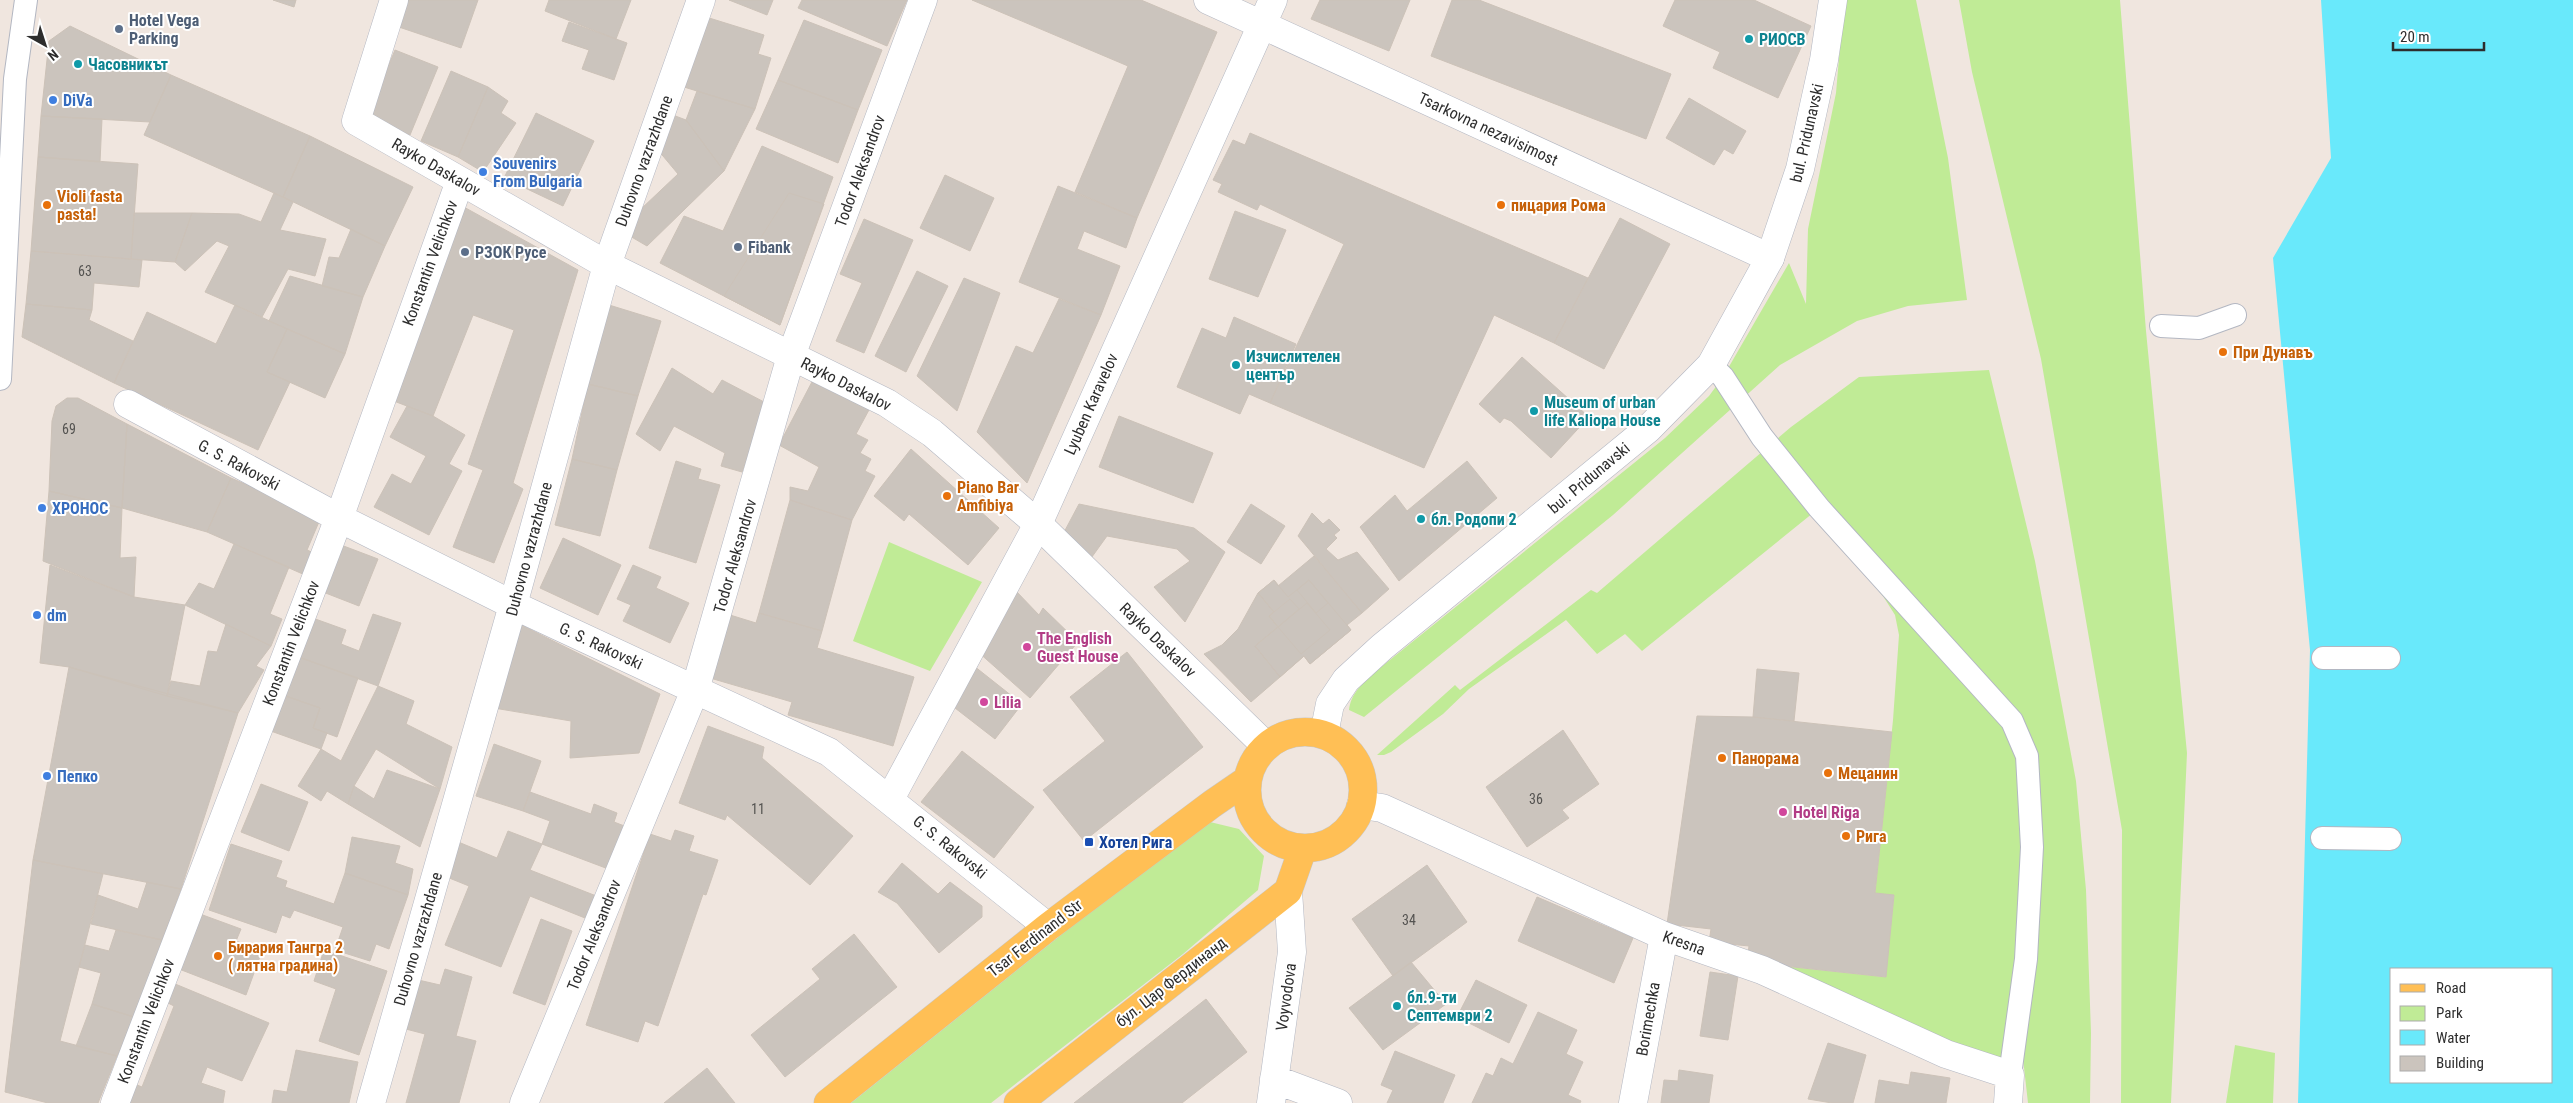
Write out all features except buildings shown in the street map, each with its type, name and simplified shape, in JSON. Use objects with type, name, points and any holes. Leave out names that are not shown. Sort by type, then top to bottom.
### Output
[{"type":"main road","points":[[1293,732],[1324,734],[1343,745],[1359,769],[1363,786],[1361,805],[1353,823],[1340,837],[1322,846],[1303,848],[1284,845],[1266,834],[1254,819],[1247,800],[1247,780],[1253,762],[1266,746],[1279,737],[1293,732]]},
{"type":"main road","name":"Tsar Ferdinand Str","points":[[828,1103],[1048,927],[1247,780]]},
{"type":"main road","points":[[1288,892],[1303,848]]},
{"type":"main road","name":"бул. Цар Фердинанд","points":[[1018,1103],[1225,939],[1288,892]]},
{"type":"street","points":[[0,379],[15,79],[26,0]]},
{"type":"street","name":"Rayko Daskalov","points":[[394,0],[356,121],[607,265],[887,403],[917,423],[1038,524],[1266,746]]},
{"type":"street","name":"Duhovno vazrazhdane","points":[[371,1103],[513,605],[607,265],[701,0]]},
{"type":"street","name":"Todor Aleksandrov","points":[[524,1103],[695,690],[791,356],[923,0]]},
{"type":"street","name":"Tsarkovna nezavisimost","points":[[1208,0],[1770,258]]},
{"type":"street","name":"Lyuben Karavelov","points":[[890,799],[1038,524],[1273,0]]},
{"type":"street","name":"bul. Pridunavski","points":[[1324,734],[1330,704],[1346,680],[1382,646],[1717,371],[1770,258],[1800,169],[1824,60],[1833,0]]},
{"type":"street","name":"Konstantin Velichkov","points":[[115,1103],[339,518],[460,181]]},
{"type":"street","points":[[2161,326],[2199,328],[2235,315]]},
{"type":"street","points":[[1717,371],[1762,437],[1819,508],[2012,720],[2027,756],[2032,847],[2026,959],[2008,1103]]},
{"type":"street","name":"G. S. Rakovski","points":[[128,404],[339,518],[513,605],[829,752],[1048,927]]},
{"type":"street","points":[[2323,658],[2389,658]]},
{"type":"street","name":"Kresna","points":[[1361,805],[1382,808],[1664,936],[1762,970],[1946,1054],[2010,1075]]},
{"type":"street","points":[[2322,838],[2390,839]]},
{"type":"street","name":"Voyvodova","points":[[1272,1091],[1292,952],[1288,892]]},
{"type":"street","name":"Borimechka","points":[[1633,1103],[1664,936]]},
{"type":"street","points":[[1272,1091],[1338,1103]]},
{"type":"green space","points":[[1844,0],[1916,0],[1948,158],[1967,300],[1908,306],[1857,321],[1780,365],[1613,515],[1364,717],[1349,710],[1355,693],[1375,672],[1665,438],[1709,396],[1723,377],[1789,263],[1806,304],[1808,229],[1836,93]]},
{"type":"green space","points":[[1959,0],[2120,0],[2146,331],[2187,753],[2171,1103],[2121,1103],[2122,830],[2041,359],[1972,72]]},
{"type":"green space","points":[[1989,370],[2035,561],[2076,781],[2086,890],[2091,1033],[2090,1103],[2028,1103],[2020,1032],[2010,1075],[1783,966],[1885,977],[1894,896],[1875,893],[1893,720],[1899,635],[1895,615],[1883,596],[1813,513],[1642,651],[1625,634],[1597,654],[1566,620],[1469,689],[1443,714],[1391,752],[1377,755],[1455,685],[1460,690],[1591,590],[1597,593],[1791,427],[1859,377]]},
{"type":"green space","points":[[889,542],[982,582],[930,671],[853,641]]},
{"type":"green space","points":[[1210,822],[1239,829],[1264,856],[1258,890],[1183,954],[991,1103],[851,1103],[1187,834]]},
{"type":"green space","points":[[2235,1045],[2275,1053],[2273,1103],[2226,1103]]},
{"type":"water","points":[[2321,0],[2573,0],[2573,1103],[2298,1103],[2310,650],[2273,258],[2331,158]]},
{"type":"place","name":"Hotel Vega Parking","points":[[119,29]]},
{"type":"place","name":"РИОСВ","points":[[1749,39]]},
{"type":"place","name":"Часовникът","points":[[78,64]]},
{"type":"place","name":"DiVa","points":[[53,100]]},
{"type":"place","name":"Souvenirs From Bulgaria","points":[[483,172]]},
{"type":"place","name":"Violi fasta pasta!","points":[[47,205]]},
{"type":"place","name":"пицария Рома","points":[[1501,205]]},
{"type":"place","name":"Fibank","points":[[738,247]]},
{"type":"place","name":"РЗОК Русе","points":[[465,252]]},
{"type":"place","name":"При Дунавъ","points":[[2223,352]]},
{"type":"place","name":"Изчислителен център","points":[[1236,365]]},
{"type":"place","name":"Museum of urban life Kaliopa House","points":[[1534,411]]},
{"type":"place","name":"Piano Bar Amfibiya","points":[[947,496]]},
{"type":"place","name":"XPOHOC","points":[[42,508]]},
{"type":"place","name":"бл. Родопи 2","points":[[1421,519]]},
{"type":"place","name":"dm","points":[[37,615]]},
{"type":"place","name":"The English Guest House","points":[[1027,647]]},
{"type":"place","name":"Lilia","points":[[984,702]]},
{"type":"place","name":"Панорама","points":[[1722,758]]},
{"type":"place","name":"Мецанин","points":[[1828,773]]},
{"type":"place","name":"Пепко","points":[[47,776]]},
{"type":"place","name":"Hotel Riga","points":[[1783,812]]},
{"type":"place","name":"Рига","points":[[1846,836]]},
{"type":"place","name":"Хотел Рига","points":[[1089,842]]},
{"type":"place","name":"Бирария Тангра 2 ( лятна градина)","points":[[218,956]]},
{"type":"place","name":"бл.9-ти Септември 2","points":[[1397,1006]]}]
